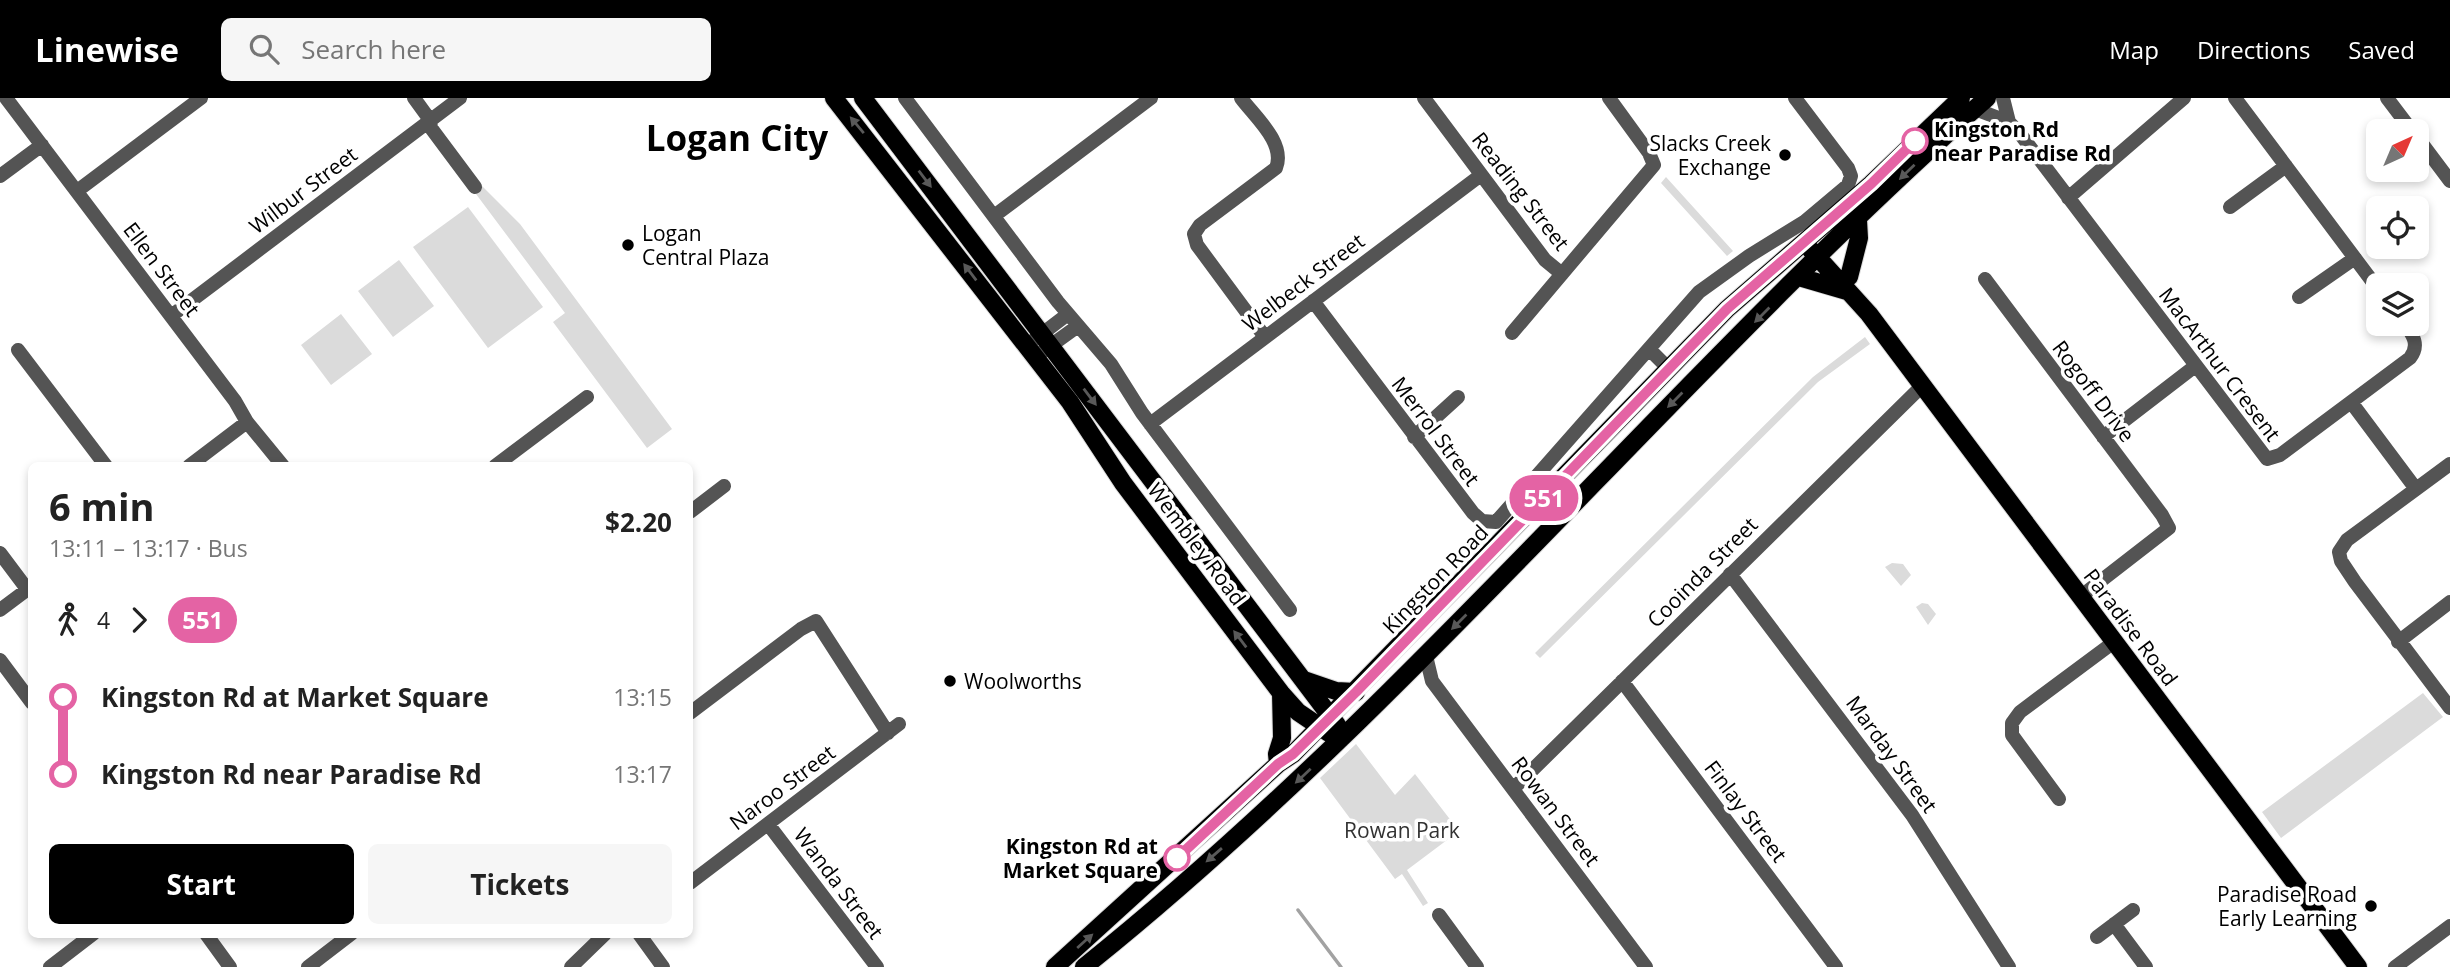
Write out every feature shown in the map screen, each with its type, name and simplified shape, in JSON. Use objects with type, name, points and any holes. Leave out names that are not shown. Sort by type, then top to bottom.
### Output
[{"type":"main road","name":"Wembley Road","points":[[834,98],[1070,402],[1123,483],[1281,693],[1298,712],[1326,722]]},
{"type":"main road","name":"Wembley Road","points":[[863,98],[1304,680],[1326,722],[1343,738]]},
{"type":"main road","points":[[1084,967],[1343,738],[1426,656],[1599,475],[1974,102]]},
{"type":"main road","name":"Kingston Road","points":[[1055,967],[1326,722],[1742,296],[1974,102]]},
{"type":"main road","points":[[1799,277],[1848,284],[1859,238],[1858,220]]},
{"type":"main road","name":"Paradise Road","points":[[1808,239],[1848,284],[2358,967]]},
{"type":"main road","points":[[1304,680],[1336,691],[1356,692]]},
{"type":"main road","points":[[1278,764],[1277,754],[1282,738],[1281,693]]},
{"type":"street","name":"Ellen Street","points":[[6,98],[235,401],[247,422],[280,462]]},
{"type":"street","points":[[77,191],[201,98]]},
{"type":"street","points":[[414,98],[430,120],[431,128],[475,187]]},
{"type":"street","name":"Wilbur Street","points":[[171,316],[460,98]]},
{"type":"street","name":"Wembley Road","points":[[905,98],[1068,314],[1111,364],[1150,424],[1290,610]]},
{"type":"street","points":[[994,216],[1151,98]]},
{"type":"street","points":[[1241,98],[1277,146],[1279,158],[1276,168],[1200,225],[1194,234],[1197,245],[1265,337]]},
{"type":"street","name":"Reading Street","points":[[1424,98],[1545,260],[1562,274]]},
{"type":"street","points":[[1511,333],[1654,165],[1649,153],[1609,98]]},
{"type":"street","name":"Merrol Street","points":[[1313,301],[1473,513],[1482,521],[1493,523],[1503,516],[1704,287],[1818,212],[1845,188],[1852,176],[1795,98]]},
{"type":"street","name":"MacArthur Cresent","points":[[2003,98],[2009,122],[2194,368],[2267,460],[2280,455],[2413,354],[2415,342],[2412,336]]},
{"type":"street","points":[[2068,198],[2184,98]]},
{"type":"street","points":[[2235,98],[2366,273]]},
{"type":"street","points":[[2387,98],[2403,119]]},
{"type":"street","points":[[1974,102],[2009,122]]},
{"type":"street","points":[[0,176],[41,145]]},
{"type":"street","points":[[2429,153],[2450,181]]},
{"type":"street","points":[[2230,206],[2286,166]]},
{"type":"street","name":"Welbeck Street","points":[[1150,424],[1481,175]]},
{"type":"street","points":[[2299,297],[2355,258]]},
{"type":"street","name":"Rogoff Drive","points":[[1985,279],[2169,528],[2080,597]]},
{"type":"street","points":[[1047,340],[1068,314]]},
{"type":"street","points":[[1030,352],[1047,340],[1078,326]]},
{"type":"street","points":[[1649,349],[1669,369]]},
{"type":"street","points":[[18,350],[103,462]]},
{"type":"street","points":[[2102,437],[2194,368]]},
{"type":"street","name":"Cooinda Street","points":[[1513,789],[1922,386]]},
{"type":"street","points":[[500,462],[587,397]]},
{"type":"street","points":[[1414,437],[1458,397]]},
{"type":"street","points":[[2351,402],[2416,489]]},
{"type":"street","points":[[195,462],[247,422]]},
{"type":"street","points":[[2450,464],[2347,540],[2339,552],[2341,561],[2398,642],[2450,708]]},
{"type":"street","points":[[693,510],[724,486]]},
{"type":"street","points":[[0,553],[28,586]]},
{"type":"street","name":"Marday Street","points":[[1730,574],[1912,815],[2009,967]]},
{"type":"street","points":[[0,610],[28,588]]},
{"type":"street","points":[[2398,642],[2450,602]]},
{"type":"street","name":"Naroo Street","points":[[693,711],[801,629],[816,621],[894,728],[693,881]]},
{"type":"street","points":[[2059,799],[2012,735],[2012,723],[2020,712],[2114,642]]},
{"type":"street","name":"Rowan Street","points":[[1426,656],[1432,681],[1646,967]]},
{"type":"street","points":[[0,660],[28,698]]},
{"type":"street","name":"Rowan Street","points":[[1411,670],[1432,681]]},
{"type":"street","name":"Finlay Street","points":[[1622,681],[1836,967]]},
{"type":"street","name":"Wanda Street","points":[[768,824],[877,967]]},
{"type":"street","points":[[2096,937],[2133,910]]},
{"type":"street","points":[[1439,915],[1477,967]]},
{"type":"street","points":[[2114,924],[2146,967]]},
{"type":"street","points":[[2395,967],[2450,926]]},
{"type":"street","points":[[50,967],[88,938]]},
{"type":"street","points":[[209,938],[230,967]]},
{"type":"street","points":[[308,967],[346,938]]},
{"type":"street","points":[[571,967],[601,938]]},
{"type":"street","points":[[642,938],[663,967]]},
{"type":"green space","points":[[1666,177],[1733,251],[1727,256],[1661,183]]},
{"type":"green space","points":[[480,184],[520,224],[672,429],[647,448],[553,322],[565,313],[473,190]]},
{"type":"green space","points":[[468,207],[543,307],[488,348],[413,247]]},
{"type":"green space","points":[[399,260],[434,306],[393,337],[358,291]]},
{"type":"green space","points":[[341,314],[372,354],[331,385],[301,345]]},
{"type":"green space","points":[[1865,337],[1870,344],[1818,382],[1540,658],[1535,653],[1813,377]]},
{"type":"green space","points":[[1892,563],[1903,564],[1911,575],[1901,586],[1885,567]]},
{"type":"green space","points":[[1922,603],[1928,604],[1936,614],[1928,625],[1916,607]]},
{"type":"green space","points":[[2423,693],[2443,717],[2281,838],[2262,812]]},
{"type":"green space","name":"Rowan Park","points":[[1356,744],[1395,795],[1415,774],[1459,831],[1407,870],[1428,903],[1423,906],[1402,874],[1395,879],[1320,778]]},
{"type":"waterway","points":[[1298,910],[1341,967]]},
{"type":"bus line","name":"551","points":[[1177,858],[1278,764],[1293,754],[1356,692],[1727,309],[1871,184],[1915,141]]},
{"type":"place","name":"Kingston Rd near Paradise Rd","points":[[1915,141]]},
{"type":"place","name":"Slacks Creek Exchange","points":[[1785,155]]},
{"type":"place","name":"Logan Central Plaza","points":[[628,245]]},
{"type":"place","name":"Woolworths","points":[[950,681]]},
{"type":"place","name":"Kingston Rd at Market Square","points":[[1177,858]]},
{"type":"place","name":"Paradise Road Early Learning","points":[[2371,906]]},
{"type":"district","name":"Logan City","points":[[737,137]]}]
